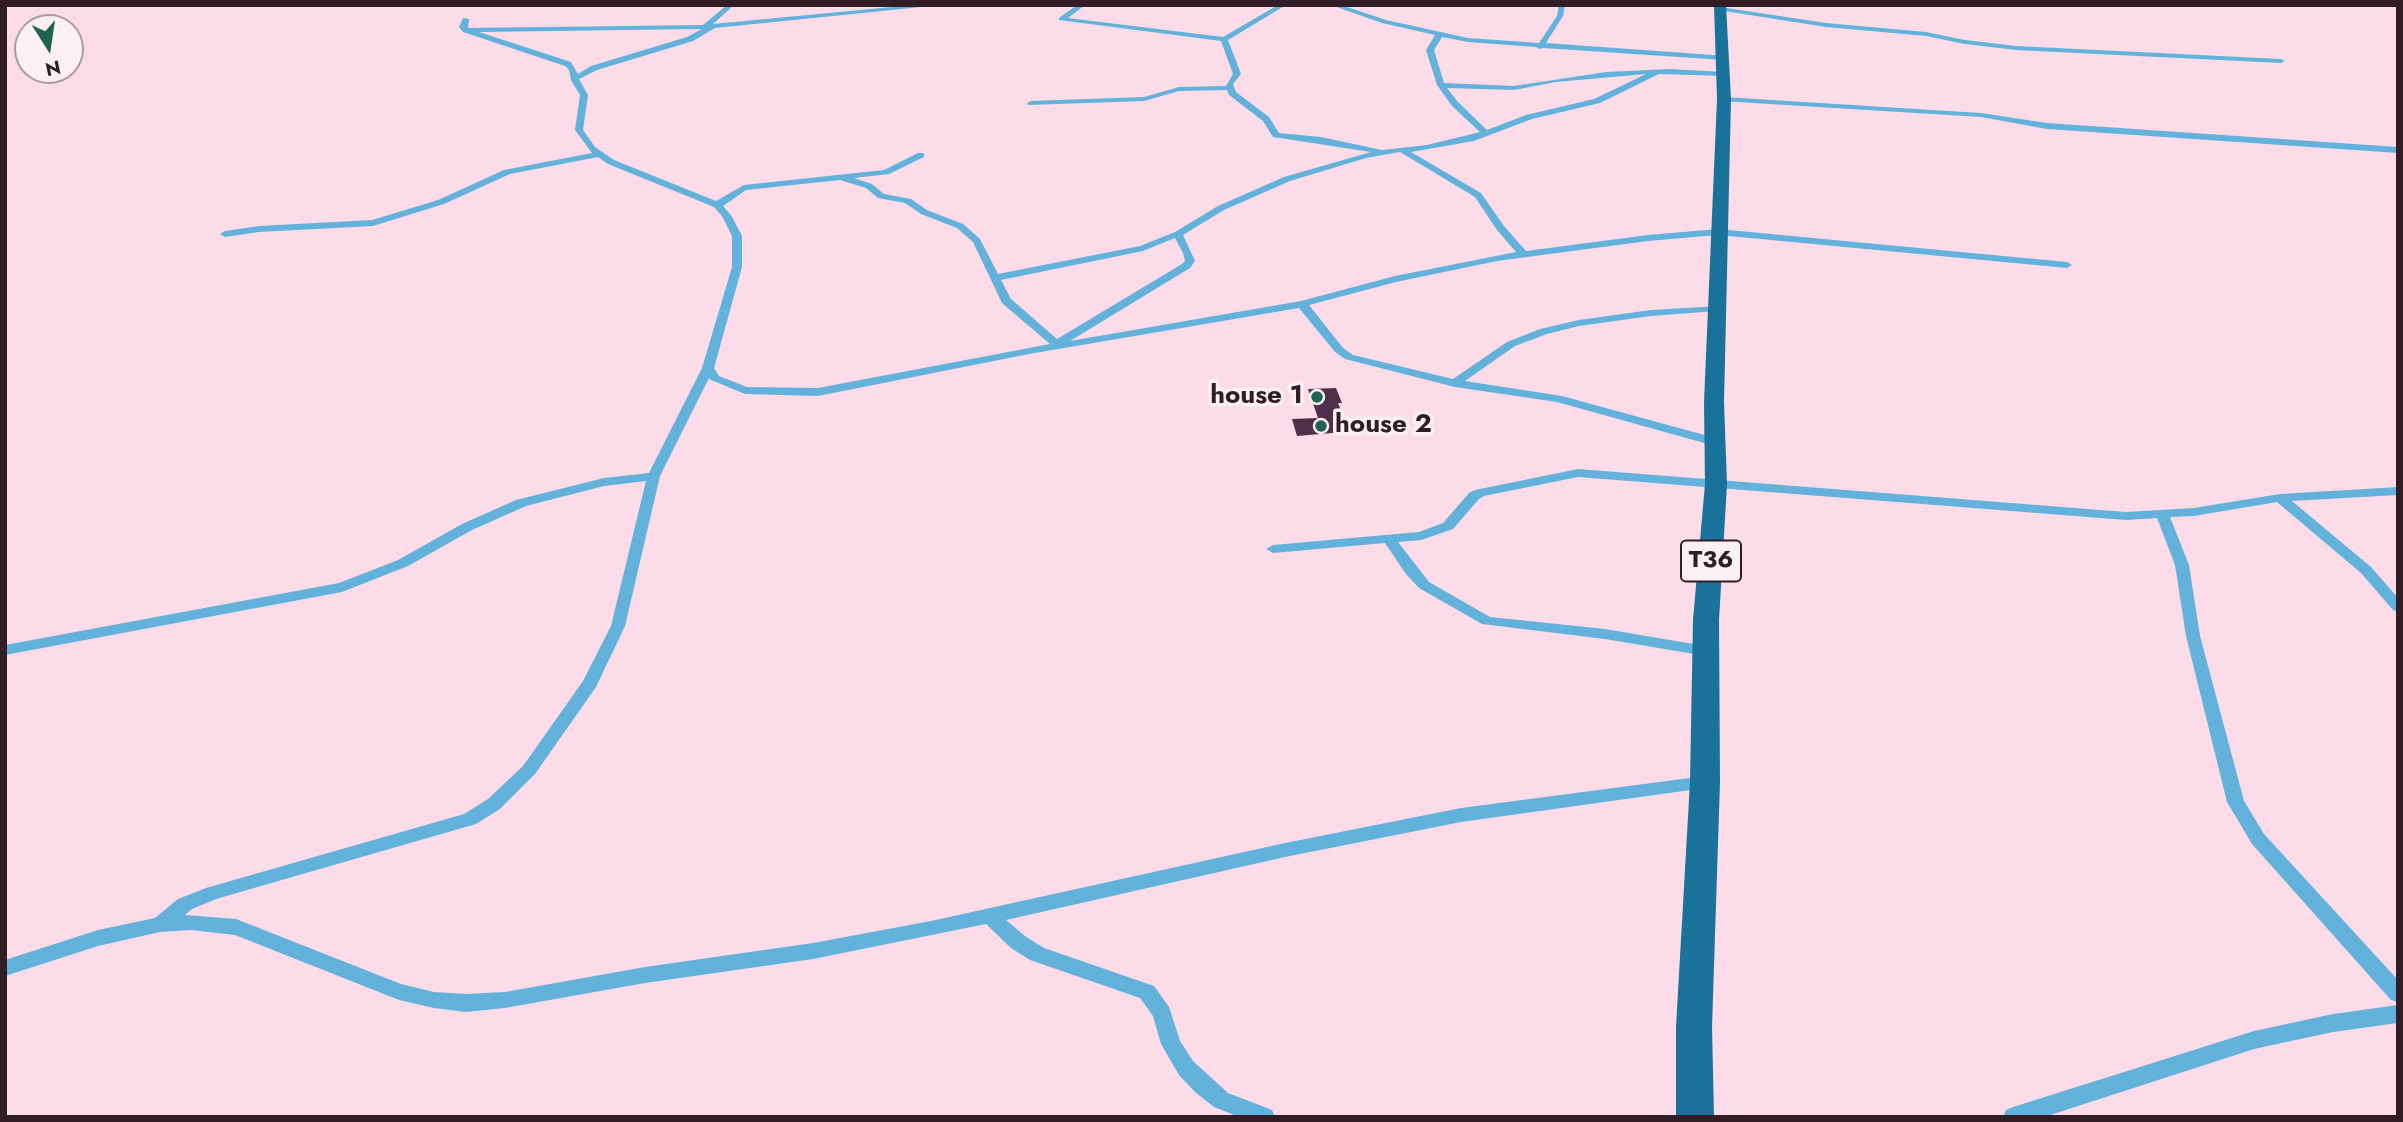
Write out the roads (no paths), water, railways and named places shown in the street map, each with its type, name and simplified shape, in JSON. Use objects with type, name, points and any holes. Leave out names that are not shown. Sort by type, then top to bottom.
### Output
[{"type":"highway","name":"T36","points":[[1695,1117],[1694,1027],[1705,782],[1706,651],[1716,484],[1716,308],[1724,99],[1720,7]]},
{"type":"street","points":[[575,78],[594,68],[690,39],[708,27],[731,5]]},
{"type":"street","points":[[594,68],[571,66],[466,25],[708,27],[848,11],[938,5]]},
{"type":"street","points":[[956,5],[982,5]]},
{"type":"street","points":[[1082,5],[1061,19],[1224,39],[1281,6]]},
{"type":"street","points":[[1267,5],[1281,6]]},
{"type":"street","points":[[1334,5],[1384,22],[1439,35],[1724,66]]},
{"type":"street","points":[[1540,47],[1560,16],[1562,5]]},
{"type":"street","points":[[1720,7],[1826,25],[1926,34],[2016,48],[2281,61]]},
{"type":"street","points":[[1439,35],[1430,50],[1441,85],[1455,104],[1487,134]]},
{"type":"street","points":[[1224,39],[1237,74],[1230,88]]},
{"type":"street","points":[[160,924],[185,904],[212,893],[322,859],[423,834],[470,819],[494,804],[529,770],[590,684],[618,626],[654,476],[708,368],[737,267],[739,248],[733,226],[717,205],[611,162],[584,140],[579,130],[585,102],[571,66]]},
{"type":"street","points":[[1441,85],[1514,88],[1582,77],[1724,66]]},
{"type":"street","points":[[996,278],[1125,253],[1178,234],[1221,208],[1287,179],[1383,152],[1427,148],[1487,134],[1529,117],[1597,101],[1657,72]]},
{"type":"street","points":[[1031,103],[1144,99],[1179,89],[1230,88]]},
{"type":"street","points":[[1230,88],[1242,102],[1266,119],[1276,135],[1311,138],[1383,152]]},
{"type":"street","points":[[1724,99],[1967,114],[2047,126],[2398,150]]},
{"type":"street","points":[[1401,150],[1478,195],[1500,228],[1523,254]]},
{"type":"street","points":[[225,234],[259,229],[373,223],[441,202],[507,172],[599,154]]},
{"type":"street","points":[[717,205],[744,188],[894,170],[921,155]]},
{"type":"street","points":[[838,176],[869,186],[885,197],[908,201],[924,212],[960,226],[977,241],[1006,301],[1054,346]]},
{"type":"street","points":[[708,368],[715,378],[745,390],[818,393],[1054,346],[1302,304],[1395,279],[1523,254],[1718,232],[2067,265]]},
{"type":"street","points":[[1054,346],[1186,266],[1189,261],[1188,253],[1178,234]]},
{"type":"street","points":[[1302,304],[1343,354],[1455,383],[1542,396],[1715,442]]},
{"type":"street","points":[[1455,383],[1511,344],[1544,331],[1651,313],[1716,308]]},
{"type":"street","points":[[1273,549],[1389,539],[1439,531],[1480,493],[1586,472],[2055,512],[2162,515],[2280,498],[2398,491]]},
{"type":"street","points":[[5,650],[342,587],[403,563],[467,527],[521,503],[604,482],[654,476]]},
{"type":"street","points":[[2280,498],[2366,570],[2398,607]]},
{"type":"street","points":[[2162,515],[2182,565],[2193,636],[2236,802],[2258,839],[2398,994]]},
{"type":"street","points":[[1389,539],[1424,585],[1487,621],[1605,634],[1706,651]]},
{"type":"street","points":[[5,968],[98,939],[160,924],[191,922],[236,927],[400,992],[433,1000],[466,1003],[505,1000],[645,975],[813,951],[1461,815],[1705,782]]},
{"type":"street","points":[[989,916],[1018,942],[1037,954],[1147,992],[1162,1013],[1171,1044],[1186,1068],[1202,1085],[1222,1100],[1265,1117]]},
{"type":"street","points":[[2013,1117],[2254,1040],[2333,1023],[2398,1014]]},
{"type":"place","name":"house 1","points":[[1317,397]]},
{"type":"place","name":"house 2","points":[[1321,426]]}]
